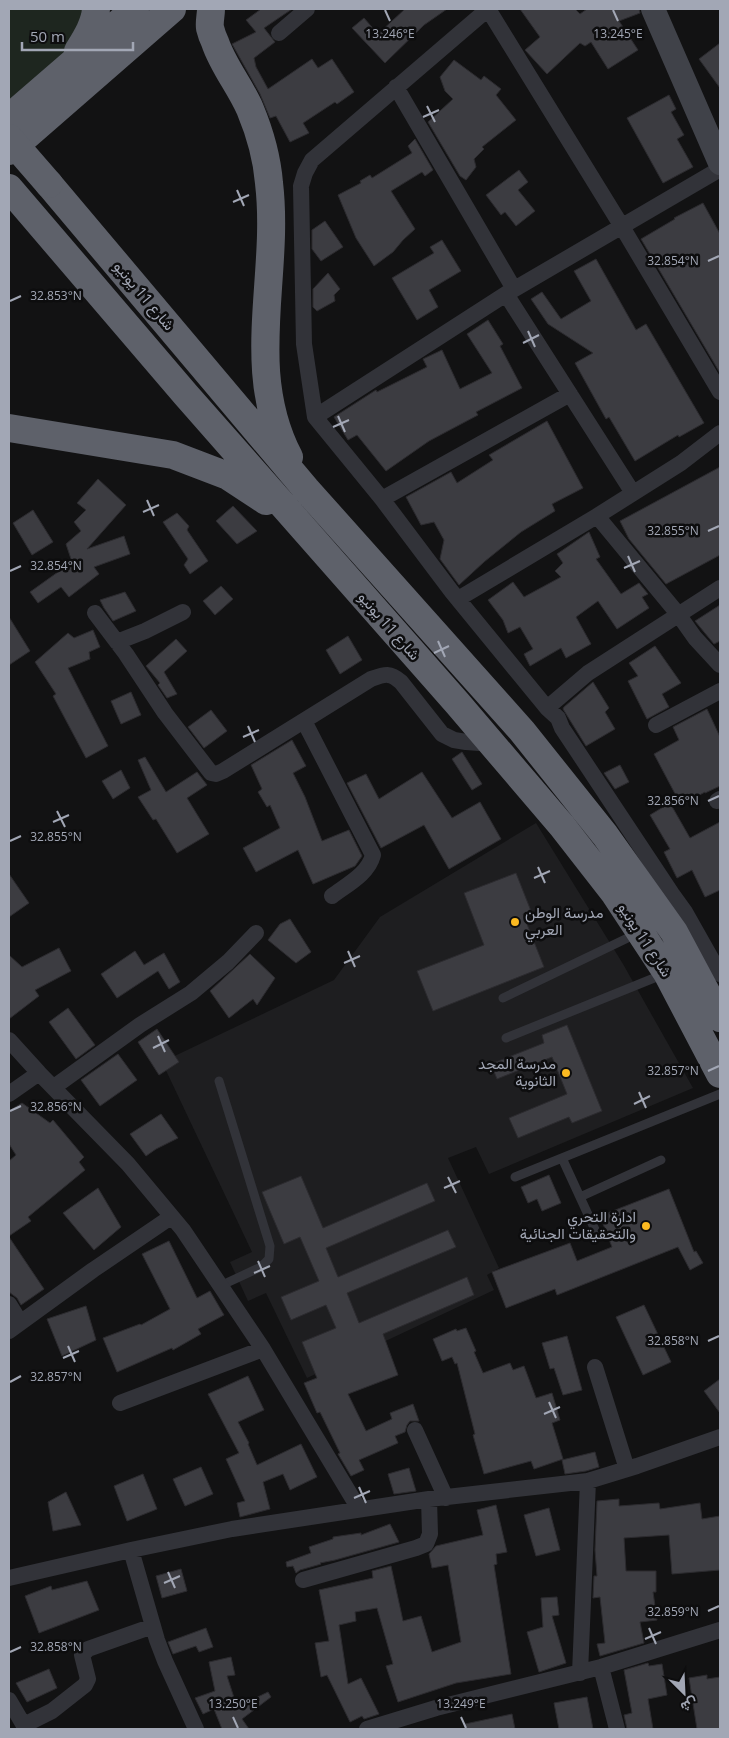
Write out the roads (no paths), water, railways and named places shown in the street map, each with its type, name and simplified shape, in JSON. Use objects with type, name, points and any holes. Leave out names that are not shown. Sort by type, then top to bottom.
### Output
[{"type":"highway","points":[[71,63],[90,29],[96,9]]},
{"type":"highway","points":[[9,118],[135,9]]},
{"type":"highway","points":[[9,151],[172,9]]},
{"type":"highway","points":[[212,9],[210,28],[219,53],[250,108],[262,142],[270,183],[272,229],[264,339],[268,397],[279,438],[306,489]]},
{"type":"highway","name":"شارع 11 يونيو","points":[[9,138],[306,489],[522,731],[604,835],[674,932],[720,1018]]},
{"type":"highway","name":"شارع 11 يونيو","points":[[16,196],[186,395],[493,744],[562,826],[615,894],[667,973],[720,1074]]},
{"type":"highway","points":[[9,428],[173,455],[228,476],[305,530],[333,519]]},
{"type":"main road","points":[[653,9],[684,76],[691,98],[714,135],[720,163]]},
{"type":"main road","points":[[669,9],[673,32],[690,75],[691,98]]},
{"type":"street","points":[[279,33],[307,9]]},
{"type":"street","points":[[720,392],[621,225],[488,9],[312,160],[300,186],[304,344],[316,417],[382,499],[458,599],[547,708],[558,718],[562,728],[685,912],[720,974]]},
{"type":"street","points":[[396,88],[510,292],[570,394],[633,493]]},
{"type":"street","points":[[316,417],[510,292],[621,225],[720,169]]},
{"type":"street","points":[[382,499],[570,394]]},
{"type":"street","points":[[458,599],[597,516],[681,463],[720,433]]},
{"type":"street","points":[[597,516],[720,665]]},
{"type":"street","points":[[547,708],[588,673],[720,588]]},
{"type":"street","points":[[116,642],[145,631],[182,612]]},
{"type":"street","points":[[95,614],[165,713],[211,773],[223,772],[372,679],[384,675],[394,675],[401,682],[442,734],[454,740],[493,744]]},
{"type":"street","points":[[656,725],[720,691]]},
{"type":"street","points":[[304,721],[373,855],[370,864],[356,878],[332,896]]},
{"type":"street","points":[[54,1087],[140,1025],[198,988],[228,962],[256,933]]},
{"type":"street","points":[[9,1040],[128,1164],[183,1230],[264,1349],[359,1509]]},
{"type":"street","points":[[9,1094],[39,1073]]},
{"type":"street","points":[[9,1304],[14,1327],[171,1217]]},
{"type":"street","points":[[120,1403],[264,1349]]},
{"type":"street","points":[[595,1367],[627,1469]]},
{"type":"street","points":[[415,1430],[446,1498]]},
{"type":"street","points":[[9,1578],[131,1550],[232,1530],[359,1509],[588,1481],[720,1437]]},
{"type":"street","points":[[580,1673],[588,1481]]},
{"type":"street","points":[[303,1580],[426,1544],[430,1534],[429,1500]]},
{"type":"street","points":[[131,1550],[165,1661],[196,1729]]},
{"type":"street","points":[[9,1700],[25,1727],[52,1711],[85,1685],[88,1679],[82,1655],[88,1649],[153,1626]]},
{"type":"street","points":[[367,1729],[501,1691],[580,1673],[720,1630]]},
{"type":"street","points":[[601,1667],[617,1729]]},
{"type":"lane","points":[[504,998],[640,932]]},
{"type":"lane","points":[[506,1038],[667,973]]},
{"type":"lane","points":[[219,1081],[270,1246],[269,1258],[262,1267],[220,1286]]},
{"type":"lane","points":[[515,1177],[720,1094]]},
{"type":"lane","points":[[562,1158],[597,1234]]},
{"type":"lane","points":[[580,1197],[661,1160]]},
{"type":"place","name":"مدرسة الوطن العربي","points":[[515,922]]},
{"type":"place","name":"مدرسة المجد الثانوية","points":[[566,1073]]},
{"type":"place","name":"ادارة التحري والتحقيقات الجنائية","points":[[646,1226]]}]
